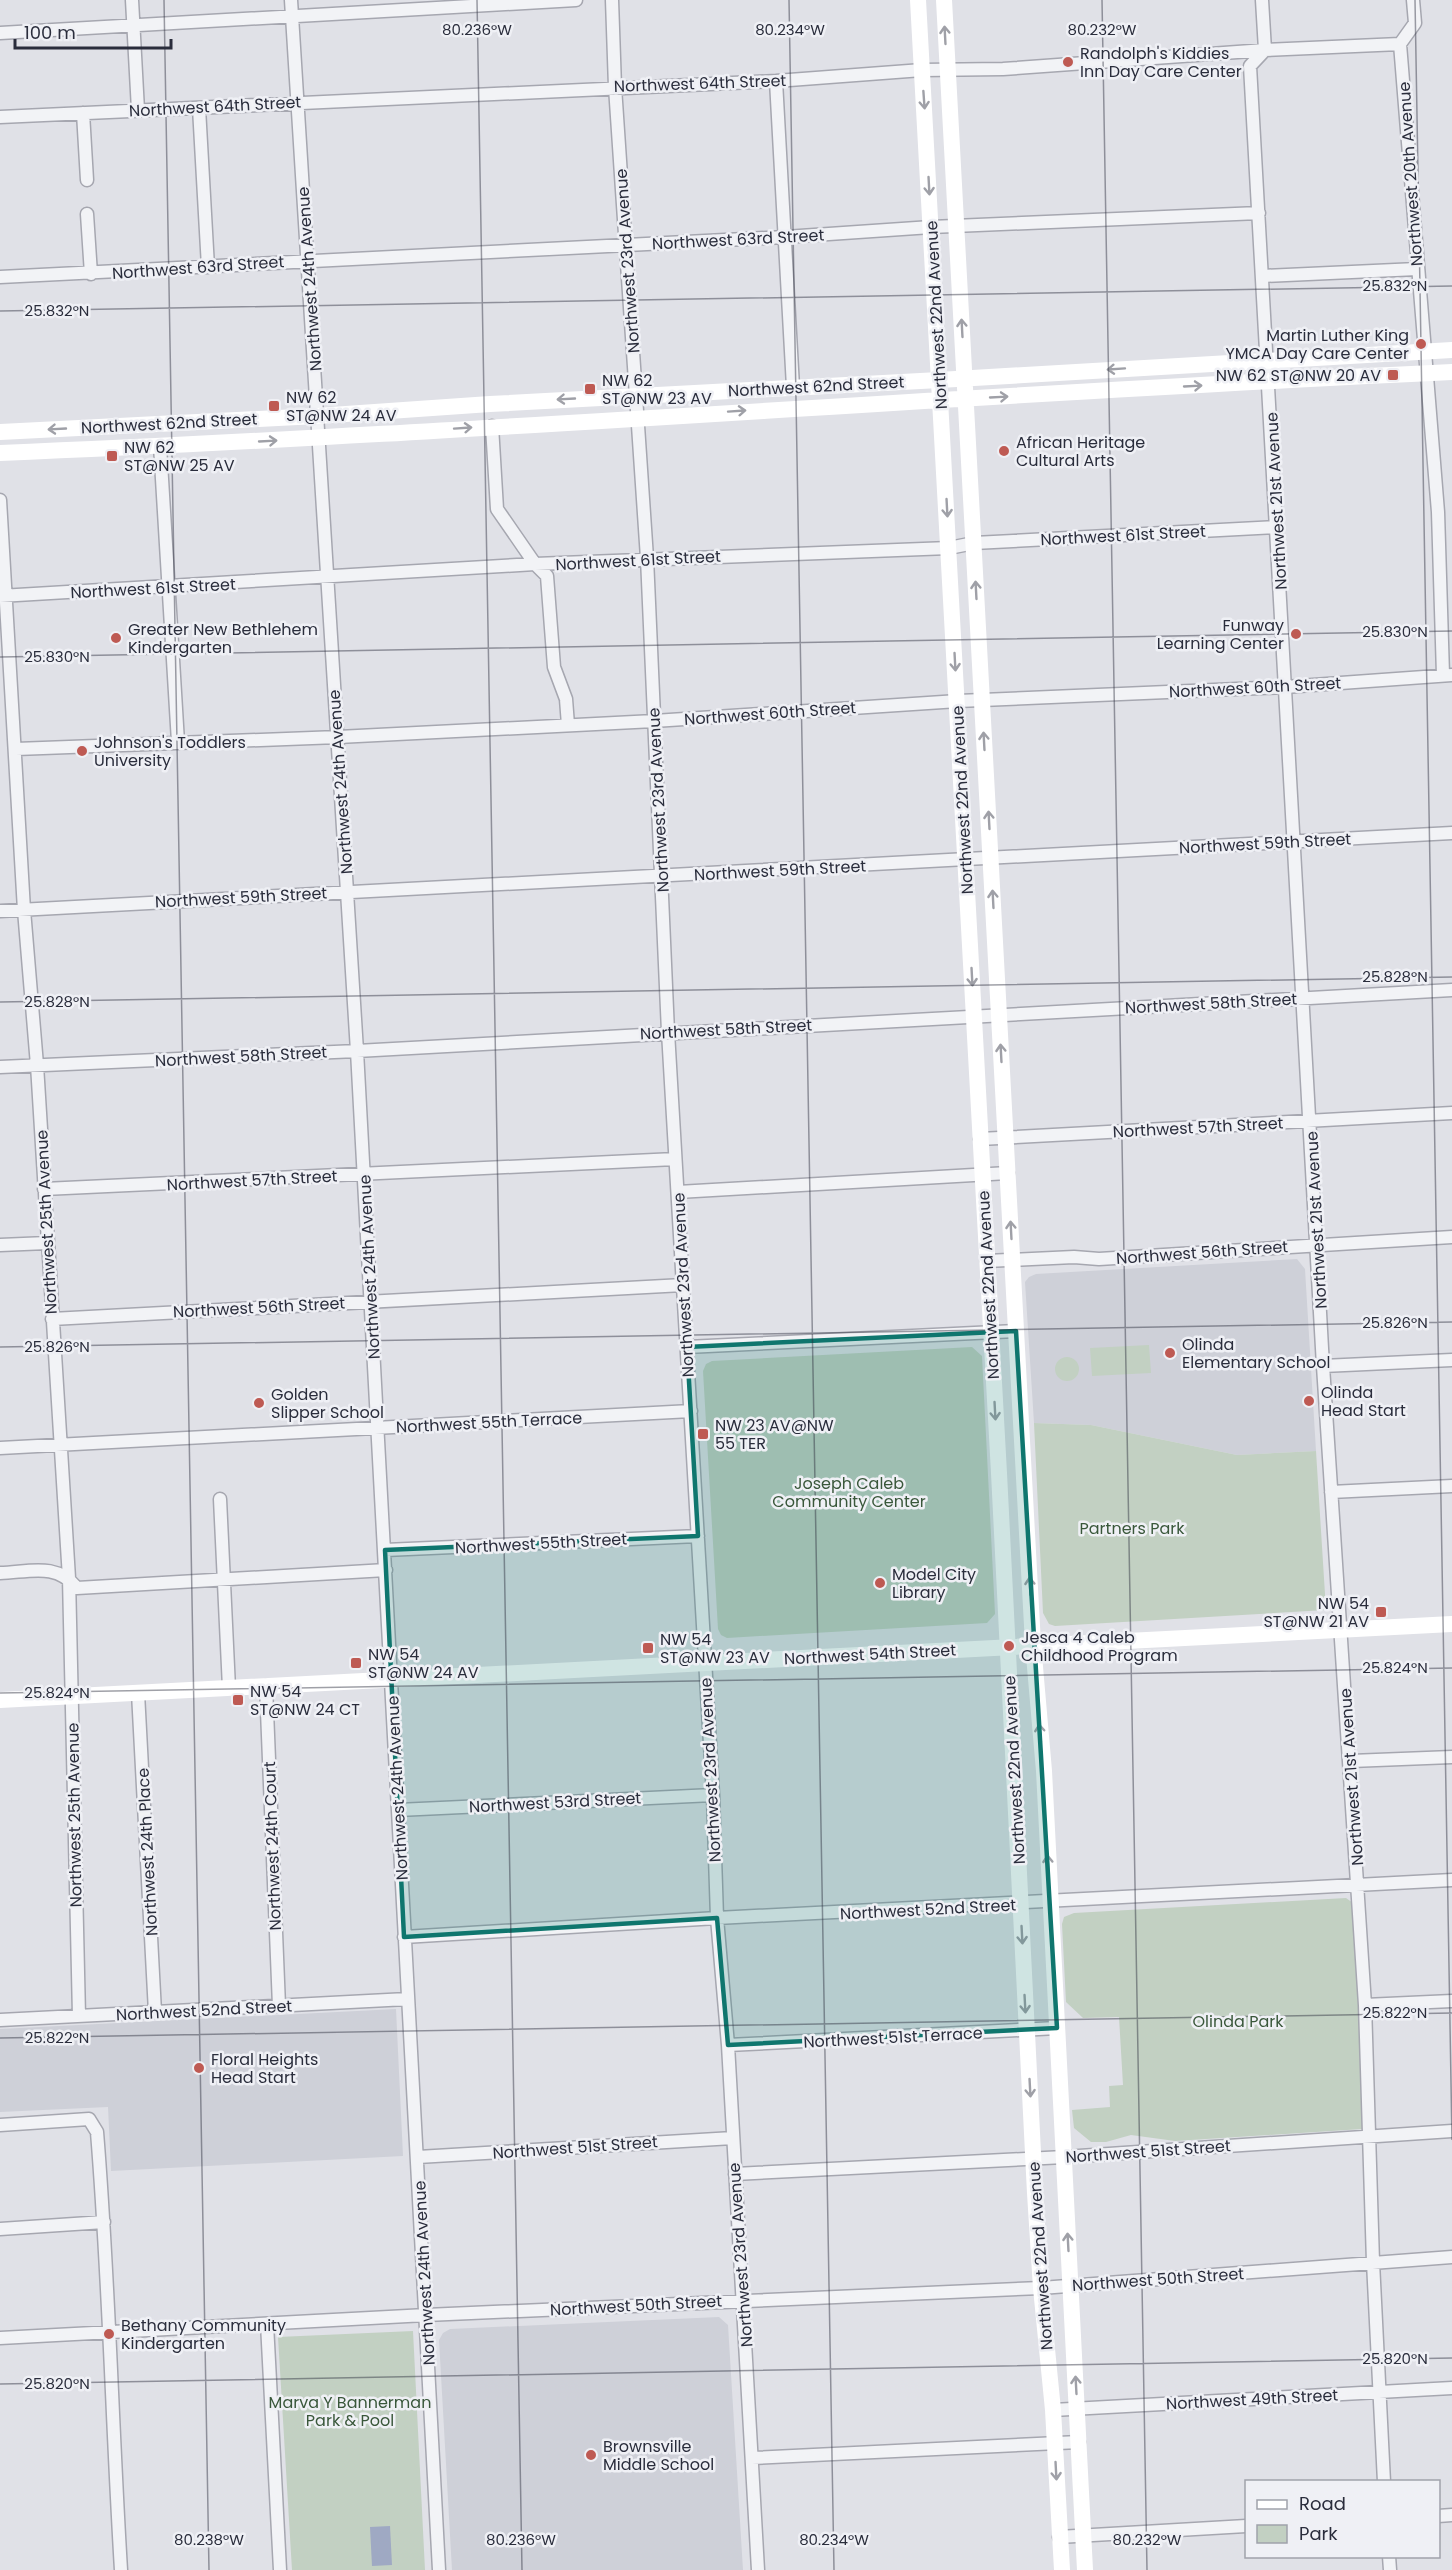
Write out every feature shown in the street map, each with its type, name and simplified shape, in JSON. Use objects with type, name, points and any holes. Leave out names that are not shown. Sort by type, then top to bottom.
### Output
[{"type":"main road","name":"Northwest 22nd Avenue","points":[[918,0],[1008,1646],[1026,2030],[1041,2288],[1053,2410],[1062,2570]]},
{"type":"main road","name":"Northwest 22nd Avenue","points":[[944,0],[1085,2570]]},
{"type":"main road","name":"Northwest 62nd Street","points":[[0,432],[318,416],[1452,350]]},
{"type":"main road","name":"Northwest 62nd Street","points":[[0,453],[319,439],[492,426],[1452,372]]},
{"type":"main road","name":"Northwest 54th Street","points":[[0,1700],[705,1664],[1033,1644],[1452,1624]]},
{"type":"street","points":[[132,0],[138,110]]},
{"type":"street","name":"Northwest 24th Avenue","points":[[291,0],[357,1051],[439,2570]]},
{"type":"street","points":[[0,33],[576,0]]},
{"type":"street","name":"Northwest 23rd Avenue","points":[[612,0],[615,87],[647,558],[668,1032],[713,1795],[717,1918],[728,2045],[758,2570]]},
{"type":"street","points":[[1262,0],[1265,50]]},
{"type":"street","points":[[1400,44],[1415,23],[1413,0]]},
{"type":"street","name":"Northwest 64th Street","points":[[0,117],[776,81],[922,70],[1003,69],[1265,50],[1400,44]]},
{"type":"street","name":"Northwest 20th Avenue","points":[[1400,44],[1417,269],[1426,350],[1448,675]]},
{"type":"street","name":"Northwest 21st Avenue","points":[[1265,50],[1250,66],[1270,382],[1276,527],[1323,1366],[1365,2005],[1373,2262],[1384,2480]]},
{"type":"street","points":[[776,81],[793,387]]},
{"type":"street","points":[[199,108],[208,267]]},
{"type":"street","points":[[83,113],[87,180]]},
{"type":"street","name":"Northwest 63rd Street","points":[[0,277],[785,237],[931,227],[956,228],[1259,213]]},
{"type":"street","points":[[87,214],[91,274]]},
{"type":"street","points":[[1263,276],[1417,269]]},
{"type":"street","points":[[492,426],[497,509],[535,564],[547,576],[554,667],[566,699],[568,725]]},
{"type":"street","points":[[160,446],[178,742]]},
{"type":"street","name":"Northwest 25th Avenue","points":[[0,500],[3,596],[16,749],[24,910],[37,1065],[69,1578],[79,2016]]},
{"type":"street","points":[[1438,512],[1452,512]]},
{"type":"street","name":"Northwest 61st Street","points":[[3,596],[647,558],[949,548],[974,543],[1276,527]]},
{"type":"street","name":"Northwest 60th Street","points":[[16,749],[338,737],[654,721],[957,701],[1285,687],[1448,675]]},
{"type":"street","name":"Northwest 59th Street","points":[[0,911],[1452,833]]},
{"type":"street","name":"Northwest 58th Street","points":[[0,1067],[357,1051],[1452,990]]},
{"type":"street","name":"Northwest 57th Street","points":[[980,1139],[1452,1113]]},
{"type":"street","name":"Northwest 57th Street","points":[[44,1189],[675,1159]]},
{"type":"street","points":[[678,1192],[1008,1173]]},
{"type":"street","name":"Northwest 56th Street","points":[[987,1261],[1074,1257],[1099,1259],[1452,1237]]},
{"type":"street","points":[[0,1245],[47,1243]]},
{"type":"street","name":"Northwest 56th Street","points":[[52,1319],[371,1300],[683,1285]]},
{"type":"street","points":[[687,1347],[1016,1331]]},
{"type":"street","points":[[1323,1366],[1452,1359]]},
{"type":"street","name":"Northwest 55th Terrace","points":[[0,1448],[691,1411]]},
{"type":"street","points":[[1331,1492],[1452,1486]]},
{"type":"street","points":[[220,1498],[229,1688]]},
{"type":"street","name":"Northwest 55th Street","points":[[385,1550],[698,1536]]},
{"type":"street","points":[[0,1573],[56,1570],[69,1578],[77,1588],[386,1570]]},
{"type":"street","name":"Northwest 24th Court","points":[[266,1686],[279,2006]]},
{"type":"street","name":"Northwest 24th Place","points":[[138,1692],[155,2012]]},
{"type":"street","points":[[1350,1761],[1452,1757]]},
{"type":"street","name":"Northwest 53rd Street","points":[[398,1810],[713,1795]]},
{"type":"street","name":"Northwest 52nd Street","points":[[404,1937],[717,1918],[1452,1880]]},
{"type":"street","name":"Northwest 52nd Street","points":[[0,2020],[408,1999]]},
{"type":"street","points":[[1365,2005],[1452,2001]]},
{"type":"street","name":"Northwest 51st Terrace","points":[[728,2045],[1057,2028]]},
{"type":"street","points":[[0,2125],[90,2119],[97,2132],[104,2222],[107,2333],[121,2570]]},
{"type":"street","name":"Northwest 51st Street","points":[[735,2174],[1064,2157],[1452,2131]]},
{"type":"street","name":"Northwest 51st Street","points":[[418,2157],[732,2138]]},
{"type":"street","points":[[0,2229],[104,2222]]},
{"type":"street","name":"Northwest 50th Street","points":[[0,2338],[426,2314],[1041,2288],[1452,2257]]},
{"type":"street","points":[[267,2324],[280,2570]]},
{"type":"street","name":"Northwest 49th Street","points":[[1053,2410],[1452,2388]]},
{"type":"street","points":[[752,2458],[1079,2442]]},
{"type":"street","points":[[1059,2537],[1245,2526]]},
{"type":"highlighted area","points":[[1016,1331],[1057,2028],[728,2045],[717,1918],[404,1937],[385,1550],[698,1536],[687,1347]]},
{"type":"shaded area","name":"Olinda Elementary School","points":[[1297,1259],[1305,1269],[1316,1451],[1237,1455],[1091,1425],[1034,1423],[1025,1282],[1029,1277],[1036,1274]]},
{"type":"shaded area","name":"Floral Heights Head Start","points":[[396,2009],[403,2156],[111,2171],[108,2107],[0,2112],[0,2029]]},
{"type":"shaded area","name":"Brownsville Middle School","points":[[719,2317],[728,2325],[743,2570],[452,2570],[439,2340],[443,2333],[450,2329]]},
{"type":"green space","points":[[1149,1345],[1151,1373],[1092,1376],[1090,1348]]},
{"type":"green space","name":"Joseph Caleb Community Center","points":[[972,1347],[982,1356],[995,1614],[987,1623],[727,1638],[721,1635],[718,1629],[703,1371],[706,1364],[712,1361]]},
{"type":"green space","points":[[1067,1357],[1072,1358],[1078,1364],[1078,1374],[1072,1380],[1067,1381],[1062,1380],[1056,1374],[1055,1369],[1056,1364],[1062,1358]]},
{"type":"green space","name":"Partners Park","points":[[1034,1423],[1091,1425],[1237,1455],[1316,1451],[1326,1610],[1055,1626],[1049,1624],[1043,1613]]},
{"type":"green space","name":"Olinda Park","points":[[1346,1898],[1353,1903],[1365,2125],[1362,2129],[1175,2141],[1131,2135],[1106,2142],[1091,2142],[1074,2128],[1072,2110],[1110,2107],[1109,2086],[1123,2085],[1119,2017],[1083,2018],[1066,2002],[1062,1924],[1064,1917],[1074,1913]]},
{"type":"green space","name":"Marva Y Bannerman Park & Pool","points":[[413,2331],[425,2570],[292,2570],[278,2337]]},
{"type":"water","points":[[390,2526],[392,2565],[372,2566],[370,2527]]},
{"type":"place","name":"Randolph's Kiddies Inn Day Care Center","points":[[1068,62]]},
{"type":"place","name":"Martin Luther King YMCA Day Care Center","points":[[1421,344]]},
{"type":"place","name":"NW 62 ST@NW 20 AV","points":[[1393,375]]},
{"type":"place","name":"NW 62 ST@NW 23 AV","points":[[590,389]]},
{"type":"place","name":"NW 62 ST@NW 24 AV","points":[[274,406]]},
{"type":"place","name":"African Heritage Cultural Arts","points":[[1004,451]]},
{"type":"place","name":"NW 62 ST@NW 25 AV","points":[[112,456]]},
{"type":"place","name":"Funway Learning Center","points":[[1296,634]]},
{"type":"place","name":"Greater New Bethlehem Kindergarten","points":[[116,638]]},
{"type":"place","name":"Johnson's Toddlers University","points":[[82,751]]},
{"type":"place","name":"Olinda Elementary School","points":[[1170,1353]]},
{"type":"place","name":"Olinda Head Start","points":[[1309,1401]]},
{"type":"place","name":"Golden Slipper School","points":[[259,1403]]},
{"type":"place","name":"NW 23 AV@NW 55 TER","points":[[703,1434]]},
{"type":"place","name":"Model City Library","points":[[880,1583]]},
{"type":"place","name":"NW 54 ST@NW 21 AV","points":[[1381,1612]]},
{"type":"place","name":"Jesca 4 Caleb Childhood Program","points":[[1009,1646]]},
{"type":"place","name":"NW 54 ST@NW 23 AV","points":[[648,1648]]},
{"type":"place","name":"NW 54 ST@NW 24 AV","points":[[356,1663]]},
{"type":"place","name":"NW 54 ST@NW 24 CT","points":[[238,1700]]},
{"type":"place","name":"Floral Heights Head Start","points":[[199,2068]]},
{"type":"place","name":"Bethany Community Kindergarten","points":[[109,2334]]},
{"type":"place","name":"Brownsville Middle School","points":[[591,2455]]}]
